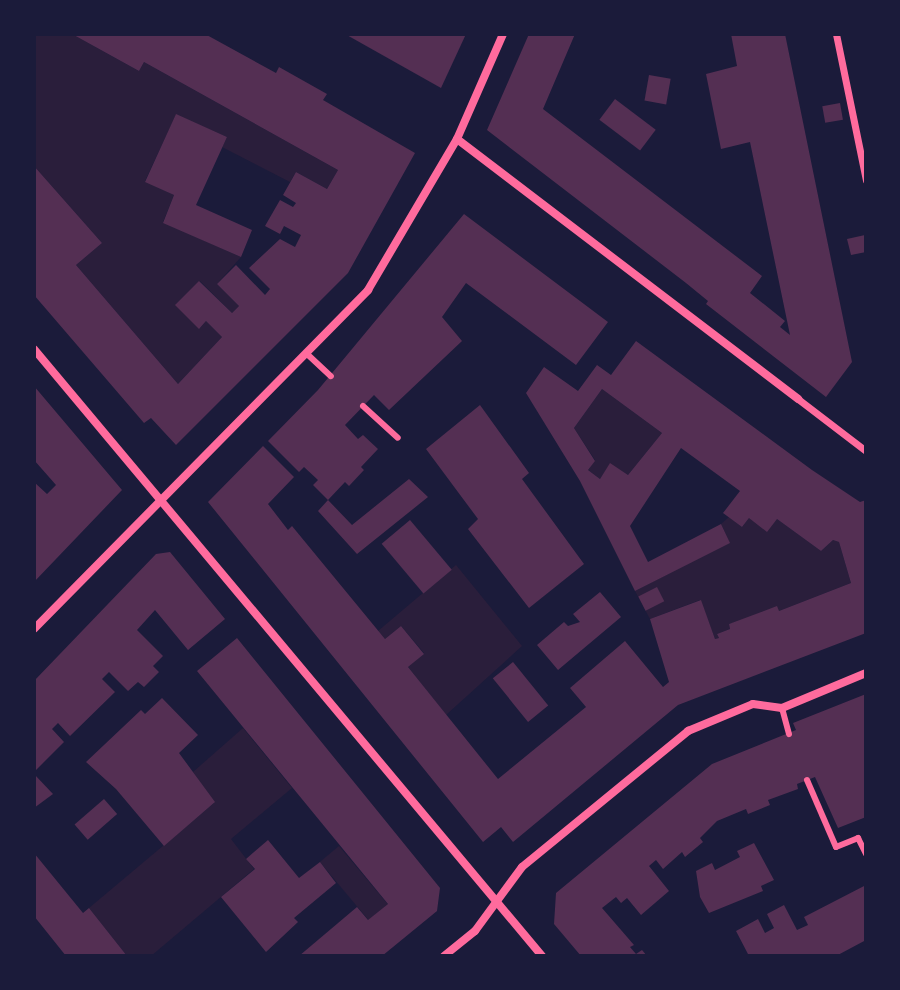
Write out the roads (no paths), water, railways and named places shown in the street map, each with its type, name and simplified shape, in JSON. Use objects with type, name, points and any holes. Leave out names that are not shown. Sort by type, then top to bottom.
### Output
[{"type":"street","points":[[34,629],[368,290],[457,139],[503,34]]},
{"type":"street","points":[[836,34],[866,180]]},
{"type":"street","points":[[457,139],[866,451]]},
{"type":"street","points":[[34,349],[542,956]]},
{"type":"street","points":[[444,956],[475,931],[522,867],[688,731],[753,704],[782,708],[866,673]]},
{"type":"lane","points":[[306,353],[331,376]]},
{"type":"lane","points":[[363,406],[398,438]]},
{"type":"lane","points":[[782,708],[789,734]]},
{"type":"lane","points":[[807,780],[836,847],[858,838],[866,854]]}]
